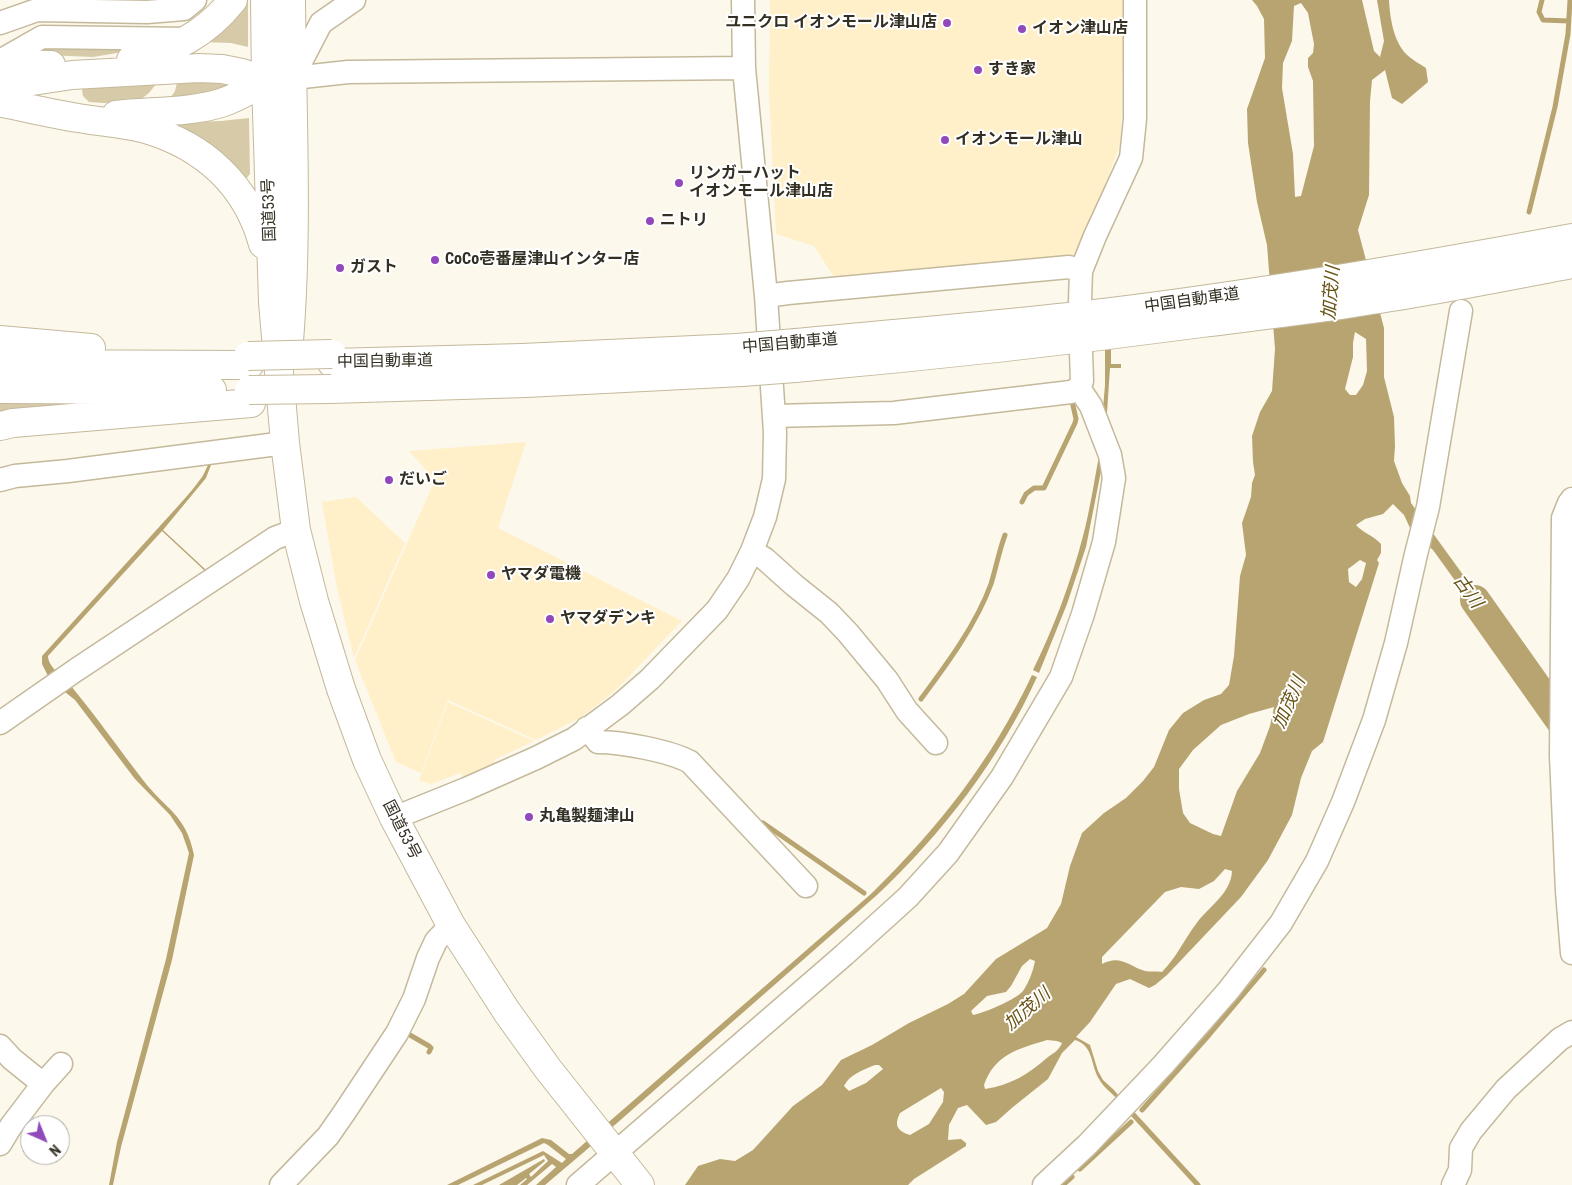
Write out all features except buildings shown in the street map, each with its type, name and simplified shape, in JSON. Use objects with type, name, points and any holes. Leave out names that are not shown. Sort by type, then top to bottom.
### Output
[{"type":"highway","points":[[1,99],[83,66],[129,60],[172,48],[191,39],[223,12],[233,0]]},
{"type":"highway","name":"国道53号","points":[[265,0],[279,80],[294,206],[292,301],[284,431]]},
{"type":"highway","name":"国道53号","points":[[291,0],[279,80],[272,302],[284,431],[296,530],[340,690],[367,760],[394,818],[451,925],[487,982],[548,1069],[640,1185]]},
{"type":"highway","points":[[2,62],[177,69]]},
{"type":"highway","points":[[1,99],[82,74],[199,68],[222,69],[279,80]]},
{"type":"highway","points":[[78,118],[183,110],[220,103],[279,80]]},
{"type":"highway","points":[[1,99],[60,109],[147,112]]},
{"type":"highway","points":[[1,99],[78,118],[118,123],[167,136],[201,154],[222,172],[237,189],[249,206],[258,224],[264,247],[272,302]]},
{"type":"highway","name":"中国自動車道","points":[[0,389],[249,378],[524,371],[796,356],[939,355],[1227,296],[1362,276],[1572,238]]},
{"type":"highway","name":"中国自動車道","points":[[1083,326],[1366,301],[1572,264]]},
{"type":"highway","points":[[0,340],[154,352],[249,378]]},
{"type":"highway","name":"中国自動車道","points":[[0,364],[249,378]]},
{"type":"highway","points":[[0,426],[249,378]]},
{"type":"street","points":[[0,24],[38,10],[147,12],[184,9],[196,0]]},
{"type":"street","points":[[279,80],[321,23],[354,0]]},
{"type":"street","points":[[394,818],[536,758],[574,739],[620,706],[689,641],[717,610],[738,579],[752,551],[765,517],[774,479],[775,433],[766,296],[744,68],[743,0]]},
{"type":"street","points":[[578,1185],[617,1156],[908,896],[948,853],[969,826],[1002,777],[1061,677],[1083,614],[1104,542],[1114,478],[1110,455],[1091,406],[1080,388],[1082,380],[1083,326],[1081,271],[1094,236],[1131,158],[1135,119],[1135,0]]},
{"type":"street","points":[[2,62],[42,36],[191,39]]},
{"type":"street","points":[[279,80],[348,72],[744,68]]},
{"type":"street","points":[[766,296],[1069,267],[1081,271]]},
{"type":"street","points":[[1044,1185],[1087,1146],[1163,1065],[1228,991],[1281,923],[1317,861],[1343,802],[1374,720],[1396,643],[1428,507],[1460,311]]},
{"type":"street","points":[[774,416],[894,413],[1071,392],[1080,388]]},
{"type":"street","points":[[0,480],[15,476],[68,471],[284,431]]},
{"type":"street","points":[[1572,499],[1564,518],[1562,756],[1566,891],[1572,953]]},
{"type":"street","points":[[0,723],[84,664],[275,538],[296,530]]},
{"type":"street","points":[[752,551],[765,559],[828,613],[848,633],[887,680],[907,711],[936,743]]},
{"type":"street","points":[[587,728],[598,742],[612,742],[679,756],[690,762],[806,886]]},
{"type":"street","points":[[281,1185],[328,1136],[344,1113],[396,1033],[414,999],[436,941],[451,925]]},
{"type":"street","points":[[1453,1185],[1460,1170],[1461,1148],[1471,1131],[1506,1089],[1560,1039],[1572,1032]]},
{"type":"street","points":[[0,1046],[12,1059],[43,1084]]},
{"type":"street","points":[[0,1144],[11,1126],[43,1084],[61,1064]]},
{"type":"shaded area","points":[[245,0],[248,2],[248,47],[231,43],[202,42]]},
{"type":"shaded area","name":"イオンモール津山","points":[[770,0],[1124,0],[1121,133],[1119,147],[1089,229],[1074,259],[908,273],[834,277],[814,246],[776,234],[769,92]]},
{"type":"shaded area","points":[[136,42],[123,52],[93,57],[45,55],[40,49],[40,48]]},
{"type":"shaded area","points":[[160,79],[149,93],[140,100],[104,103],[89,102],[83,96],[82,90],[85,85]]},
{"type":"shaded area","points":[[178,79],[243,82],[225,92],[169,100],[175,91]]},
{"type":"shaded area","points":[[249,118],[250,174],[245,180],[227,158],[214,147],[168,123],[221,121]]},
{"type":"shaded area","points":[[0,402],[98,405],[0,418]]},
{"type":"shaded area","name":"ヤマダ電機","points":[[526,442],[498,528],[682,621],[616,690],[582,717],[536,740],[448,700],[421,773],[396,762],[355,660],[435,480],[409,451]]},
{"type":"shaded area","points":[[356,497],[405,543],[354,658],[337,588],[322,502]]},
{"type":"shaded area","points":[[448,702],[534,741],[494,760],[496,766],[465,778],[460,773],[432,784],[419,781]]},
{"type":"water","name":"加茂川","points":[[1252,0],[1362,0],[1374,51],[1380,57],[1384,41],[1377,0],[1389,0],[1391,21],[1398,42],[1406,54],[1426,68],[1428,82],[1402,104],[1392,98],[1385,70],[1372,80],[1369,195],[1358,230],[1384,328],[1384,377],[1394,417],[1394,461],[1402,483],[1410,496],[1411,503],[1503,630],[1495,636],[1433,550],[1411,530],[1404,515],[1393,504],[1383,514],[1365,519],[1356,525],[1381,544],[1381,553],[1377,560],[1379,563],[1323,742],[1312,751],[1301,778],[1292,815],[1268,860],[1241,897],[1167,975],[1149,988],[1130,979],[1116,984],[1090,1022],[1076,1037],[1090,1045],[1098,1071],[1103,1080],[1119,1096],[1117,1099],[1101,1082],[1089,1051],[1075,1040],[1062,1053],[1048,1079],[996,1122],[986,1125],[967,1105],[958,1108],[949,1125],[948,1140],[961,1139],[966,1143],[966,1146],[914,1179],[908,1185],[685,1185],[698,1166],[720,1159],[735,1161],[753,1150],[793,1106],[822,1085],[841,1060],[964,994],[996,959],[1047,928],[1061,904],[1070,866],[1082,833],[1104,813],[1126,798],[1143,781],[1154,767],[1169,730],[1183,713],[1204,700],[1221,694],[1229,685],[1234,656],[1240,576],[1246,555],[1242,523],[1251,497],[1252,483],[1255,475],[1252,436],[1260,412],[1272,391],[1275,349],[1267,245],[1257,202],[1248,143],[1247,109],[1265,58],[1264,19]],"holes":[[[1301,3],[1308,13],[1314,44],[1313,53],[1308,58],[1308,67],[1313,81],[1314,146],[1301,196],[1295,197],[1293,154],[1282,88],[1283,63],[1292,41],[1294,6]],[[1355,332],[1366,339],[1367,371],[1363,385],[1356,395],[1350,395],[1345,389],[1353,357]],[[1360,560],[1366,563],[1362,579],[1356,587],[1349,582],[1348,569]],[[1274,707],[1270,726],[1260,753],[1237,791],[1221,836],[1190,823],[1183,813],[1179,789],[1179,769],[1193,750],[1221,725]],[[1225,869],[1232,871],[1228,887],[1196,924],[1172,961],[1162,972],[1145,971],[1114,960],[1102,964],[1102,957],[1165,892],[1181,887],[1199,889],[1214,881]],[[1030,959],[1035,961],[1029,980],[1020,994],[985,1012],[973,1015],[971,1011],[987,996],[1006,992],[1022,966]],[[1047,1040],[1062,1043],[1056,1051],[1027,1074],[1003,1085],[985,1089],[984,1085],[994,1066],[1009,1054],[1026,1046]],[[875,1065],[879,1065],[883,1069],[866,1083],[849,1091],[844,1086],[853,1075]],[[941,1088],[944,1092],[943,1102],[929,1124],[910,1135],[902,1132],[898,1127],[897,1121],[900,1113]]]},
{"type":"water","points":[[1111,348],[1111,364],[1121,364],[1121,368],[1110,368],[1106,428],[1102,420],[1105,385],[1105,349]]},
{"type":"water","points":[[1099,456],[1103,461],[1086,547],[1067,604],[1039,673],[1033,670],[1055,621],[1073,570],[1090,506]]},
{"type":"water","points":[[214,457],[206,478],[163,530],[206,570],[162,531],[48,656],[53,668],[80,697],[151,790],[180,821],[186,830],[194,855],[172,960],[121,1147],[113,1185],[109,1185],[117,1142],[166,959],[189,853],[182,833],[170,815],[135,779],[75,700],[50,680],[42,664],[42,656],[188,495]]},
{"type":"water","points":[[1032,675],[1037,677],[1006,737],[968,794],[924,847],[877,895],[584,1152],[545,1185],[536,1185],[556,1167],[552,1164],[527,1185],[520,1185],[526,1178],[517,1185],[499,1185],[544,1159],[545,1161],[529,1174],[531,1177],[548,1161],[544,1155],[482,1185],[473,1185],[543,1151],[562,1163],[566,1159],[544,1143],[458,1185],[447,1185],[542,1138],[551,1140],[569,1154],[572,1154],[872,893],[920,843],[962,791],[999,736]]},
{"type":"waterway","points":[[1542,0],[1539,12],[1543,20],[1569,21]]},
{"type":"waterway","points":[[1529,212],[1555,107],[1568,34],[1570,0]]},
{"type":"waterway","points":[[1022,502],[1026,494],[1034,488],[1044,488],[1075,423],[1076,419],[1072,401],[1068,402]]},
{"type":"waterway","points":[[921,699],[951,658],[985,599],[1005,535]]},
{"type":"waterway","name":"古川","points":[[1475,600],[1572,737]]},
{"type":"waterway","points":[[763,823],[864,893]]},
{"type":"waterway","points":[[1142,1110],[1264,970]]},
{"type":"waterway","points":[[403,1031],[429,1046],[431,1048],[429,1052]]},
{"type":"waterway","points":[[1129,1110],[1198,1185]]},
{"type":"waterway","points":[[1080,1169],[1131,1122]]},
{"type":"waterway","points":[[1063,1185],[1072,1177]]},
{"type":"place","name":"ユニクロ イオンモール津山店","points":[[947,23]]},
{"type":"place","name":"イオン津山店","points":[[1022,29]]},
{"type":"place","name":"すき家","points":[[978,70]]},
{"type":"place","name":"イオンモール津山","points":[[945,140]]},
{"type":"place","name":"リンガーハット イオンモール津山店","points":[[679,183]]},
{"type":"place","name":"ニトリ","points":[[650,221]]},
{"type":"place","name":"CoCo壱番屋津山インター店","points":[[435,260]]},
{"type":"place","name":"ガスト","points":[[340,268]]},
{"type":"place","name":"だいご","points":[[389,480]]},
{"type":"place","name":"ヤマダ電機","points":[[491,575]]},
{"type":"place","name":"ヤマダデンキ","points":[[550,619]]},
{"type":"place","name":"丸亀製麺津山","points":[[529,817]]}]
